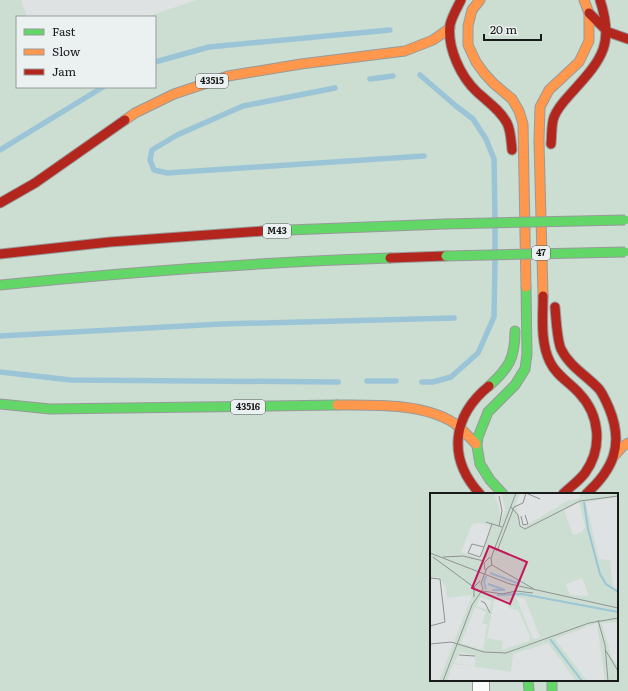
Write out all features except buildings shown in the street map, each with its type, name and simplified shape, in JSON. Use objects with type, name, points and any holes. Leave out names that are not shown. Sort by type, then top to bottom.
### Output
[{"type":"main road","points":[[461,0],[453,16],[450,28],[456,62],[469,84],[499,112],[507,122],[511,133],[512,157]]},
{"type":"main road","name":"47","points":[[476,444],[478,434],[490,409],[517,383],[525,369],[527,354],[523,124],[519,111],[512,99],[484,73],[476,62],[468,45],[468,26],[472,10],[480,0]]},
{"type":"main road","name":"47","points":[[564,493],[585,474],[591,464],[595,454],[598,430],[590,407],[583,397],[563,380],[553,368],[544,343],[538,140],[540,107],[548,90],[579,62],[589,42],[589,13],[584,0]]},
{"type":"main road","points":[[552,154],[552,129],[555,116],[561,104],[590,72],[602,56],[608,32],[606,14],[600,0]]},
{"type":"main road","points":[[589,13],[608,32],[628,39]]},
{"type":"main road","name":"43515","points":[[0,203],[35,182],[135,113],[174,94],[228,76],[301,64],[405,51],[433,40],[450,28]]},
{"type":"main road","name":"47","points":[[553,209],[554,264]]},
{"type":"main road","points":[[513,210],[514,233]]},
{"type":"main road","name":"M43","points":[[0,254],[110,242],[278,230],[445,224],[626,220]]},
{"type":"main road","points":[[514,249],[514,264]]},
{"type":"main road","points":[[0,286],[117,273],[310,260],[627,252]]},
{"type":"main road","points":[[554,296],[561,349],[575,368],[600,390],[612,415],[616,428],[614,456]]},
{"type":"main road","points":[[479,493],[466,474],[462,463],[459,450],[459,427],[468,409],[479,395],[497,380],[513,356],[515,325]]},
{"type":"main road","name":"43516","points":[[0,404],[50,409],[108,410],[349,405],[411,407],[440,416],[459,427],[476,444]]},
{"type":"main road","points":[[587,493],[598,483],[607,471],[614,456],[628,442]]},
{"type":"main road","points":[[476,444],[477,453],[483,471],[502,493]]},
{"type":"green space","points":[[0,0],[21,0],[27,16],[16,16],[16,88],[156,88],[156,16],[149,16],[197,0],[628,0],[628,691],[0,691]]},
{"type":"waterway","points":[[156,62],[209,47],[390,30]]},
{"type":"waterway","points":[[420,75],[473,119],[486,139],[494,159],[495,219]]},
{"type":"waterway","points":[[370,79],[393,76]]},
{"type":"waterway","points":[[0,150],[101,88]]},
{"type":"waterway","points":[[335,88],[243,106],[177,135],[152,150],[150,160],[154,170],[167,173],[424,156]]},
{"type":"waterway","points":[[495,227],[495,251]]},
{"type":"waterway","points":[[422,382],[433,382],[451,377],[478,353],[494,317],[495,259]]},
{"type":"waterway","points":[[0,336],[221,324],[454,318]]},
{"type":"waterway","points":[[0,372],[71,380],[338,382]]},
{"type":"waterway","points":[[367,381],[396,381]]},
{"type":"traffic: fast","points":[[445,224],[625,220]]},
{"type":"traffic: fast","points":[[263,231],[445,224]]},
{"type":"traffic: fast","points":[[446,256],[625,252]]},
{"type":"traffic: fast","points":[[0,285],[195,268],[390,258]]},
{"type":"traffic: fast","points":[[502,493],[490,480],[480,464],[477,446],[478,437],[488,412],[515,385],[525,369],[527,354],[526,287]]},
{"type":"traffic: fast","points":[[489,386],[502,374],[510,362],[514,348],[515,331]]},
{"type":"traffic: fast","points":[[0,404],[50,409],[337,405]]},
{"type":"traffic: fast","points":[[528,681],[529,691]]},
{"type":"traffic: fast","points":[[552,681],[552,691]]},
{"type":"traffic: slow","points":[[480,0],[472,10],[468,26],[468,45],[476,62],[484,73],[493,83],[512,99],[519,111],[523,124],[526,287]]},
{"type":"traffic: slow","points":[[543,296],[539,141],[540,107],[549,90],[579,62],[589,41],[589,13],[584,0]]},
{"type":"traffic: slow","points":[[125,120],[135,113],[174,94],[228,76],[301,64],[405,51],[433,40],[450,28]]},
{"type":"traffic: slow","points":[[337,405],[397,406],[428,412],[442,416],[454,423],[476,444]]},
{"type":"traffic: slow","points":[[614,456],[628,443]]},
{"type":"traffic: jam","points":[[461,0],[453,15],[450,25],[451,43],[456,62],[471,86],[504,118],[510,133],[512,150]]},
{"type":"traffic: jam","points":[[551,144],[552,123],[558,109],[584,79],[599,59],[603,49],[606,39],[606,28],[600,0]]},
{"type":"traffic: jam","points":[[589,13],[608,32],[628,39]]},
{"type":"traffic: jam","points":[[0,203],[35,183],[125,120]]},
{"type":"traffic: jam","points":[[0,254],[110,242],[263,231]]},
{"type":"traffic: jam","points":[[390,258],[446,256]]},
{"type":"traffic: jam","points":[[543,296],[543,338],[550,362],[556,371],[579,393],[586,402],[595,421],[597,432],[597,443],[591,463],[583,476],[564,493]]},
{"type":"traffic: jam","points":[[555,307],[561,349],[573,366],[600,391],[609,408],[616,433],[614,455],[610,465],[596,485],[587,493]]},
{"type":"traffic: jam","points":[[479,493],[469,480],[462,466],[458,438],[461,424],[467,410],[489,386]]}]
